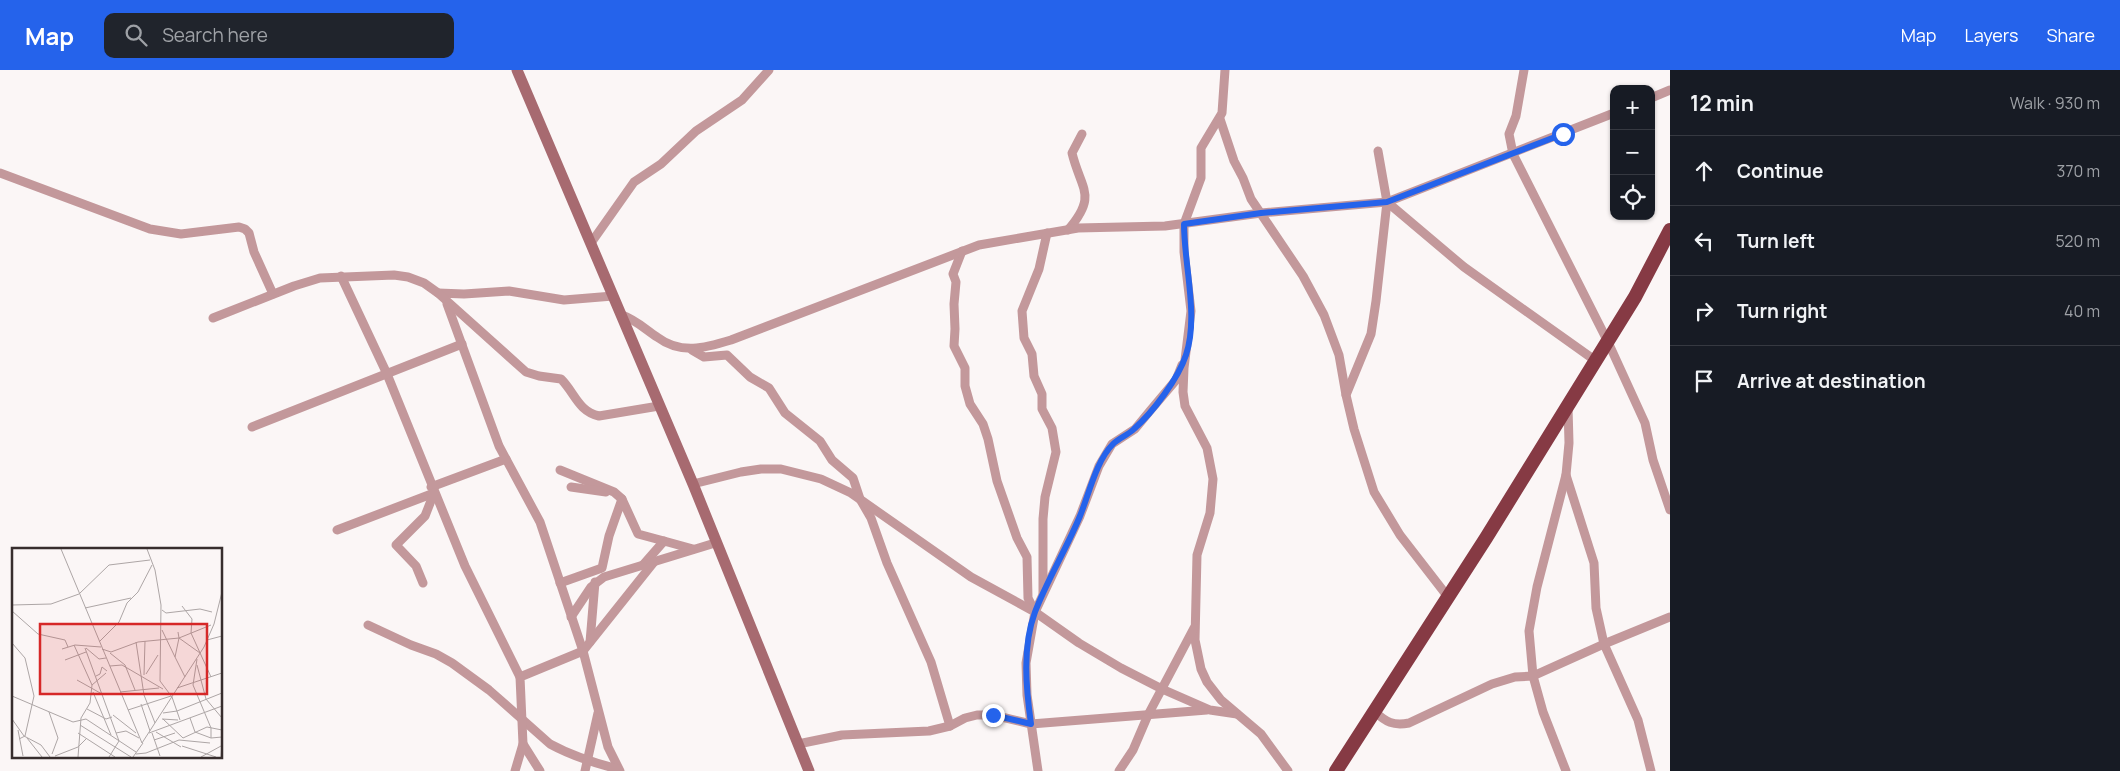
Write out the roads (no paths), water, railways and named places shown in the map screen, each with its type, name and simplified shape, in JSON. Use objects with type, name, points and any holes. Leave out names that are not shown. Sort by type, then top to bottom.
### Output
[{"type":"highway","points":[[1336,771],[1608,342],[1635,297],[1670,230]]},
{"type":"main road","points":[[517,70],[693,484],[715,543],[810,771]]},
{"type":"street","points":[[591,243],[634,182],[661,164],[696,131],[742,100],[769,70]]},
{"type":"street","points":[[1225,70],[1224,107],[1220,119],[1201,148],[1201,178],[1184,224],[1184,252],[1192,312],[1183,380],[1186,406],[1207,448],[1213,479],[1210,513],[1198,555],[1194,628],[1201,669],[1207,682],[1221,700],[1264,738],[1288,771]]},
{"type":"street","points":[[1524,70],[1516,116],[1508,134],[1513,154],[1608,342],[1645,423],[1653,460],[1670,510]]},
{"type":"street","points":[[1655,96],[1670,90]]},
{"type":"street","points":[[692,350],[704,349],[731,340],[979,246],[1097,226],[1143,227],[1184,224],[1261,213],[1387,202],[1610,115]]},
{"type":"street","points":[[1220,119],[1234,161],[1251,199],[1303,276],[1324,315],[1339,354],[1354,429],[1374,492],[1400,535],[1448,597]]},
{"type":"street","points":[[1068,230],[1079,217],[1087,195],[1072,153],[1082,134]]},
{"type":"street","points":[[1346,395],[1371,334],[1387,202],[1378,151]]},
{"type":"street","points":[[0,173],[150,229],[181,234],[239,227],[245,229],[249,233],[254,252],[273,294]]},
{"type":"street","points":[[1387,202],[1464,267],[1596,361]]},
{"type":"street","points":[[1043,596],[1043,519],[1045,497],[1056,452],[1052,428],[1042,409],[1042,394],[1034,376],[1032,354],[1024,338],[1022,310],[1039,269],[1047,233]]},
{"type":"street","points":[[962,251],[953,274],[956,282],[954,346],[965,368],[965,386],[970,404],[983,424],[998,481],[1017,538],[1027,557],[1028,598],[1035,612]]},
{"type":"street","points":[[213,318],[320,278],[394,275],[408,277],[424,283],[438,293],[526,372],[561,379],[581,407],[590,414],[599,416],[660,406]]},
{"type":"street","points":[[341,276],[387,374],[464,566],[520,677],[523,744],[515,771]]},
{"type":"street","points":[[438,293],[464,294],[509,291],[564,300],[613,296]]},
{"type":"street","points":[[446,302],[489,422],[506,459],[538,514],[583,651],[608,747],[619,770]]},
{"type":"street","points":[[622,315],[634,320],[666,343],[692,350],[704,357],[727,356],[750,377],[769,388],[786,413],[820,441],[832,460],[853,478],[860,499],[871,518],[887,563],[928,655],[950,726]]},
{"type":"street","points":[[252,427],[462,344]]},
{"type":"street","points":[[1038,771],[1027,695],[1026,663],[1035,612],[1080,516],[1099,466],[1112,444],[1135,429],[1176,380],[1187,354]]},
{"type":"street","points":[[1566,771],[1543,712],[1533,676],[1529,631],[1537,587],[1566,475],[1569,443],[1568,406]]},
{"type":"street","points":[[338,530],[506,459]]},
{"type":"street","points":[[693,484],[741,472],[781,469],[821,479],[860,499],[971,577],[1035,612],[1121,668],[1210,710]]},
{"type":"street","points":[[560,470],[612,491],[622,499],[638,534],[693,550]]},
{"type":"street","points":[[1566,475],[1594,562],[1596,608],[1604,644],[1638,720],[1651,771]]},
{"type":"street","points":[[572,487],[602,492],[612,491]]},
{"type":"street","points":[[423,583],[416,566],[396,545],[425,516],[432,490]]},
{"type":"street","points":[[560,583],[602,568],[609,536],[622,499]]},
{"type":"street","points":[[643,565],[664,541]]},
{"type":"street","points":[[571,617],[595,582],[604,577],[715,543]]},
{"type":"street","points":[[520,677],[583,651],[654,562]]},
{"type":"street","points":[[590,642],[595,582]]},
{"type":"street","points":[[1375,712],[1385,721],[1397,725],[1409,723],[1492,684],[1515,677],[1533,676],[1670,617]]},
{"type":"street","points":[[368,625],[411,645],[436,654],[452,663],[521,716],[550,744],[586,761],[619,770]]},
{"type":"street","points":[[1119,771],[1133,750],[1148,715],[1194,628]]},
{"type":"street","points":[[798,744],[842,735],[929,731],[950,726],[964,718],[977,715],[993,715],[1031,724],[1210,710],[1238,714]]},
{"type":"street","points":[[585,771],[598,712]]},
{"type":"street","points":[[523,744],[540,771]]}]
